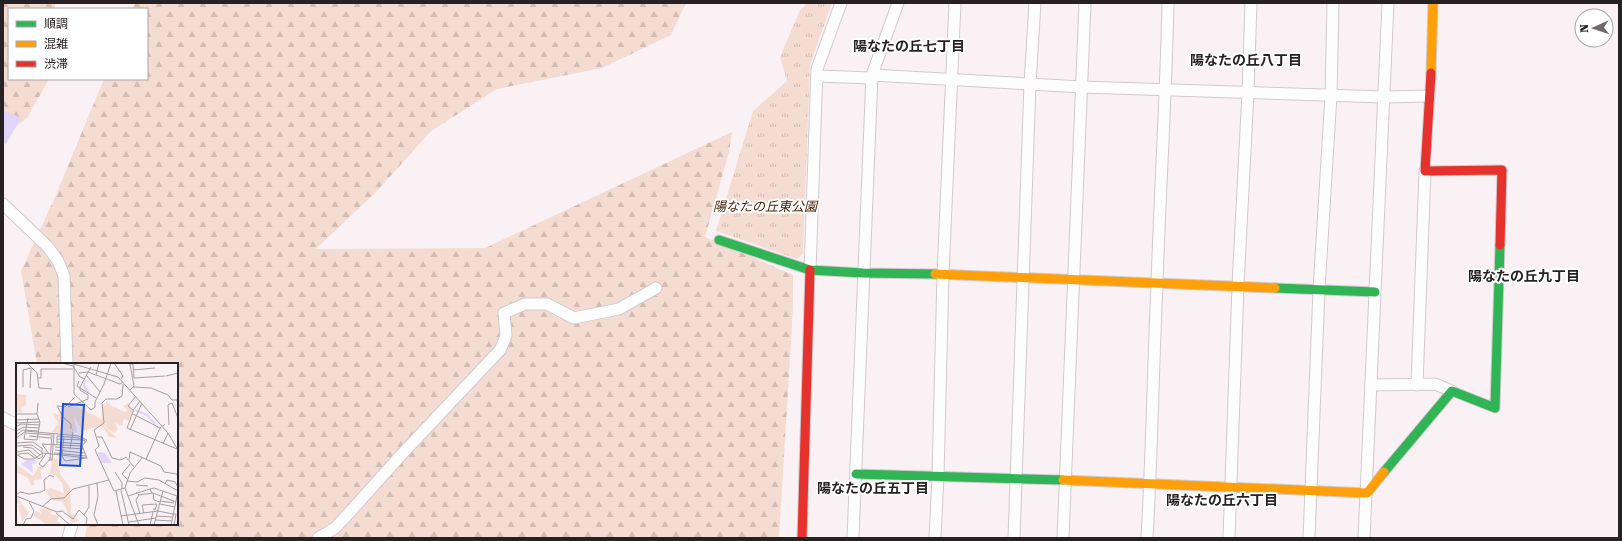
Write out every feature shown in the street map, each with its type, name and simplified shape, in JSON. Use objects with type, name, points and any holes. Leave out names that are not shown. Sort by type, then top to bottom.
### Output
[{"type":"street","points":[[802,538],[817,69],[841,3]]},
{"type":"street","points":[[853,538],[862,274],[872,77],[898,3]]},
{"type":"street","points":[[935,538],[943,274],[955,3]]},
{"type":"street","points":[[1014,538],[1030,84],[1035,3]]},
{"type":"street","points":[[1063,538],[1085,3]]},
{"type":"street","points":[[1147,538],[1166,89],[1168,3]]},
{"type":"street","points":[[1228,538],[1238,286],[1252,3]]},
{"type":"street","points":[[1309,538],[1318,290],[1331,95],[1333,3]]},
{"type":"street","points":[[1364,538],[1388,3]]},
{"type":"street","points":[[1417,385],[1433,3]]},
{"type":"street","points":[[817,76],[1384,97],[1429,96]]},
{"type":"street","points":[[1371,385],[1436,384],[1495,408],[1502,170],[1425,171]]},
{"type":"street","points":[[3,204],[48,247],[58,261],[64,276],[67,363]]},
{"type":"street","points":[[719,240],[810,270],[862,274],[943,274],[1375,292]]},
{"type":"street","points":[[318,538],[335,528],[340,523],[500,350],[506,336],[504,313],[525,304],[547,304],[574,318],[619,310],[656,288]]},
{"type":"street","points":[[1367,493],[1452,391]]},
{"type":"street","points":[[3,418],[16,424]]},
{"type":"street","points":[[856,474],[1016,478],[1367,493]]},
{"type":"street","points":[[68,538],[72,525]]},
{"type":"green space","points":[[3,3],[55,3],[55,8],[8,8],[8,80],[48,80],[27,118],[3,137]]},
{"type":"green space","points":[[135,3],[686,3],[671,35],[602,68],[497,89],[431,131],[376,192],[316,249],[485,248],[732,132],[729,152],[705,237],[793,275],[793,308],[779,538],[85,538],[87,525],[178,525],[178,363],[37,363],[21,271],[55,197],[104,80],[148,80],[148,8],[133,8]]},
{"type":"green space","name":"陽なたの丘東公園","points":[[807,3],[832,3],[810,65],[803,254],[797,259],[716,231],[753,111],[787,81],[780,57],[799,12]]},
{"type":"shaded area","points":[[3,110],[21,118],[6,144],[3,142]]},
{"type":"traffic: fast","points":[[719,240],[810,270],[863,273],[935,274]]},
{"type":"traffic: fast","points":[[1384,472],[1452,391],[1495,408],[1500,245]]},
{"type":"traffic: fast","points":[[1275,288],[1375,292]]},
{"type":"traffic: fast","points":[[856,474],[1063,480]]},
{"type":"traffic: slow","points":[[1431,73],[1433,3]]},
{"type":"traffic: slow","points":[[935,274],[1275,288]]},
{"type":"traffic: slow","points":[[1063,480],[1367,493],[1384,472]]},
{"type":"traffic: jam","points":[[1431,73],[1425,171],[1502,170],[1500,245]]},
{"type":"traffic: jam","points":[[802,538],[810,270]]},
{"type":"district","name":"陽なたの丘七丁目","points":[[909,46]]},
{"type":"district","name":"陽なたの丘八丁目","points":[[1246,60]]},
{"type":"district","name":"陽なたの丘九丁目","points":[[1524,276]]},
{"type":"district","name":"陽なたの丘五丁目","points":[[873,488]]},
{"type":"district","name":"陽なたの丘六丁目","points":[[1222,500]]}]
